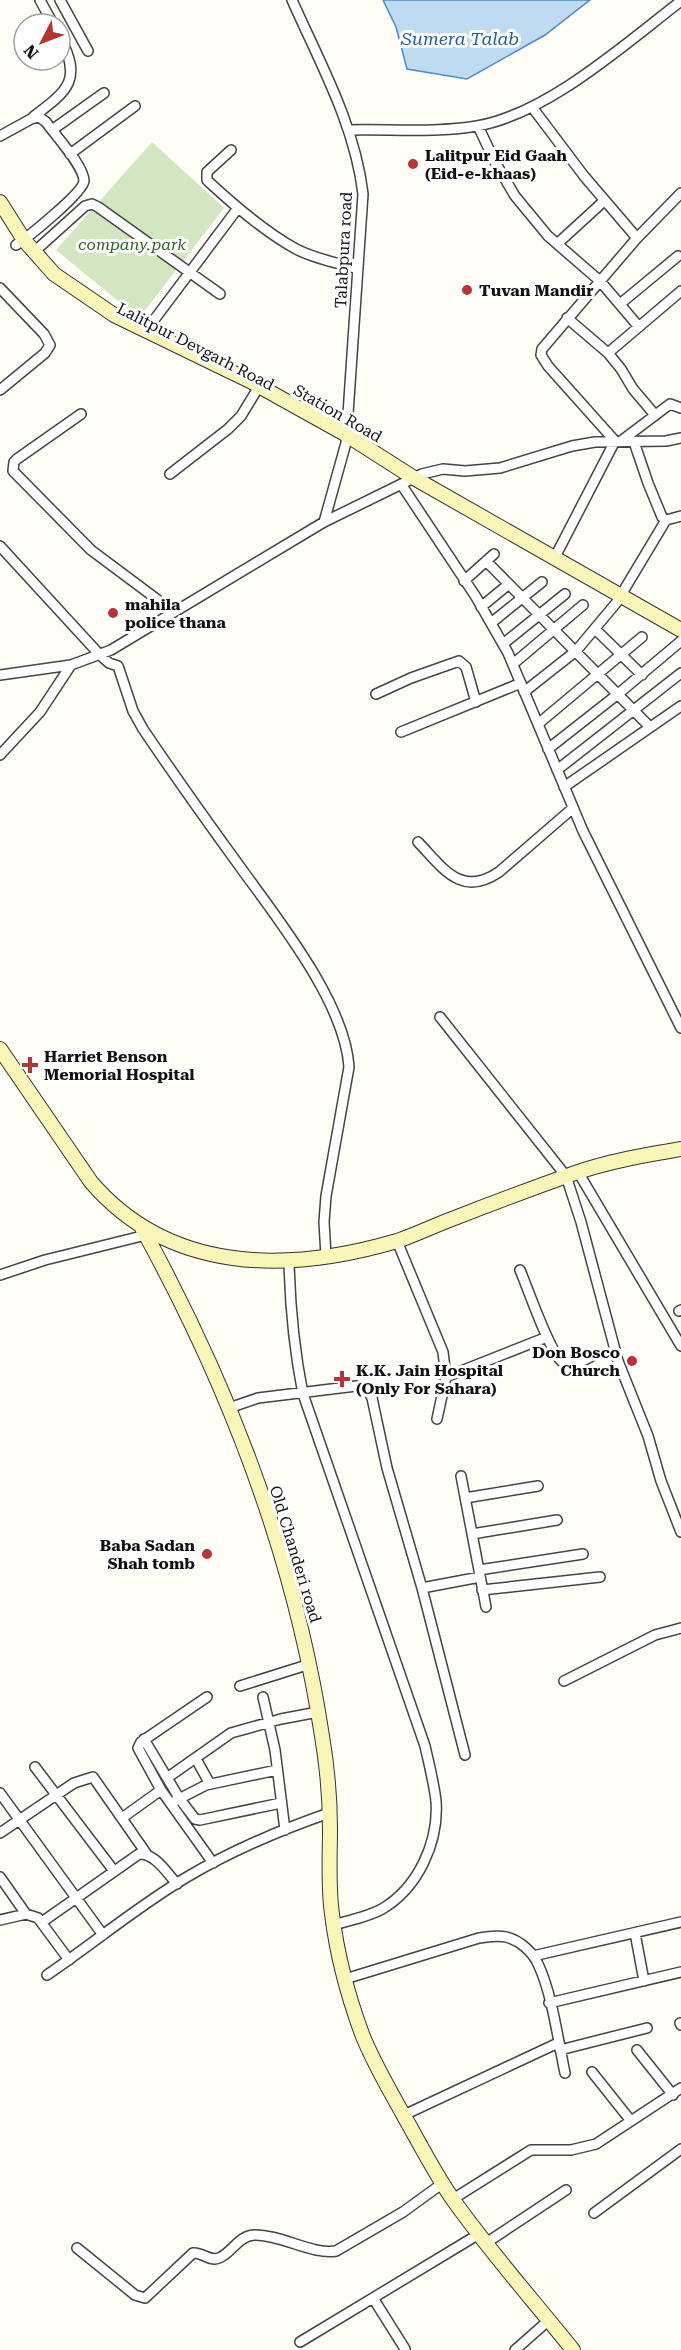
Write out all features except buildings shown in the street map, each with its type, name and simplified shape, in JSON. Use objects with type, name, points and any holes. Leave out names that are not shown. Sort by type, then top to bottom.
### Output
[{"type":"street","points":[[60,0],[88,51]]},
{"type":"street","name":"Talabpura road","points":[[292,0],[349,130],[359,163],[363,194],[345,439],[324,522]]},
{"type":"street","points":[[349,130],[442,130],[478,126],[501,120],[532,107],[614,53],[681,1]]},
{"type":"street","points":[[0,136],[31,119],[61,96],[72,79],[71,72]]},
{"type":"street","points":[[52,130],[104,93]]},
{"type":"street","points":[[70,154],[135,106]]},
{"type":"street","points":[[532,107],[604,201],[637,238]]},
{"type":"street","points":[[20,242],[72,199],[84,181],[81,169],[52,130],[39,117],[31,119]]},
{"type":"street","points":[[478,126],[515,196],[557,244],[600,281],[639,327]]},
{"type":"street","points":[[231,150],[211,168],[206,176],[210,183],[238,208],[295,249],[358,269]]},
{"type":"street","points":[[618,441],[548,366],[541,355],[545,344],[567,318],[637,238],[681,193]]},
{"type":"street","points":[[557,244],[604,201]]},
{"type":"street","name":"Station Road","points":[[0,202],[20,242],[69,285],[114,315],[145,332],[250,381],[345,439]]},
{"type":"street","points":[[34,252],[85,206],[92,204],[220,294]]},
{"type":"street","points":[[145,332],[238,208]]},
{"type":"street","name":"Lalitpur Devgarh Road","points":[[0,219],[51,283],[85,307],[140,338],[345,439],[461,515],[619,598],[681,639]]},
{"type":"street","points":[[620,304],[678,256]]},
{"type":"street","points":[[0,288],[44,334],[50,345],[45,353],[0,390]]},
{"type":"street","points":[[608,353],[681,291]]},
{"type":"street","points":[[567,318],[608,353],[633,389],[655,414]]},
{"type":"street","points":[[170,474],[228,429],[241,416],[255,393]]},
{"type":"street","points":[[554,559],[618,441],[670,404],[681,408]]},
{"type":"street","points":[[81,414],[17,459],[14,462],[13,471],[92,550],[174,612]]},
{"type":"street","points":[[0,675],[71,665],[100,656],[324,522],[431,470],[500,468],[572,446],[618,441],[666,441],[681,438]]},
{"type":"street","points":[[634,442],[660,513],[666,520]]},
{"type":"street","points":[[408,481],[681,630]]},
{"type":"street","points":[[408,481],[464,581],[491,622],[513,664],[573,808],[681,1028]]},
{"type":"street","points":[[401,732],[476,702],[522,688],[576,651],[619,598],[666,520],[681,516]]},
{"type":"street","points":[[0,546],[100,656],[113,665],[144,729],[313,974],[343,1036],[348,1052],[349,1067],[326,1196],[320,1257]]},
{"type":"street","points":[[464,581],[494,554]]},
{"type":"street","points":[[486,561],[650,728]]},
{"type":"street","points":[[491,622],[542,582]]},
{"type":"street","points":[[481,607],[508,584]]},
{"type":"street","points":[[503,644],[565,594]]},
{"type":"street","points":[[513,664],[584,605]]},
{"type":"street","points":[[595,629],[642,675]]},
{"type":"street","points":[[538,724],[642,637]]},
{"type":"street","points":[[548,749],[642,675],[681,639]]},
{"type":"street","points":[[376,694],[411,678],[459,661],[466,667],[476,702]]},
{"type":"street","points":[[0,755],[40,712],[71,665]]},
{"type":"street","points":[[557,770],[681,672]]},
{"type":"street","points":[[564,787],[681,706]]},
{"type":"street","points":[[418,842],[447,873],[462,881],[476,883],[487,880],[499,872],[573,808]]},
{"type":"street","points":[[440,1017],[572,1174],[681,1346]]},
{"type":"street","points":[[0,1049],[91,1182],[106,1200],[144,1232],[207,1253],[249,1261],[289,1261],[320,1257],[397,1241],[572,1174],[642,1155],[681,1149]]},
{"type":"street","points":[[572,1174],[581,1222],[618,1361],[648,1436],[661,1481],[681,1532]]},
{"type":"street","points":[[0,1275],[144,1232]]},
{"type":"street","name":"Old Chanderi road","points":[[144,1232],[190,1321],[229,1408],[252,1468],[289,1581],[310,1664],[318,1712],[329,1813],[332,1918],[345,1979],[363,2036],[379,2070],[453,2199],[482,2239],[573,2350]]},
{"type":"street","points":[[397,1241],[443,1352],[446,1377],[437,1419]]},
{"type":"street","points":[[289,1261],[292,1323],[303,1394],[425,1746],[436,1800],[436,1823],[428,1852],[409,1886],[381,1910],[332,1918]]},
{"type":"street","points":[[520,1270],[547,1337],[564,1364],[577,1363],[594,1355]]},
{"type":"street","points":[[446,1377],[547,1337]]},
{"type":"street","points":[[229,1408],[258,1398],[362,1386],[370,1392],[387,1468],[422,1588],[465,1755]]},
{"type":"street","points":[[461,1476],[486,1606]]},
{"type":"street","points":[[465,1498],[538,1486]]},
{"type":"street","points":[[472,1533],[557,1521]]},
{"type":"street","points":[[422,1588],[479,1574],[583,1554]]},
{"type":"street","points":[[482,1590],[600,1576]]},
{"type":"street","points":[[564,1681],[655,1635],[681,1628]]},
{"type":"street","points":[[240,1686],[310,1664]]},
{"type":"street","points":[[207,1697],[138,1745],[138,1750],[161,1790],[198,1820],[281,1803]]},
{"type":"street","points":[[262,1697],[278,1770],[285,1830]]},
{"type":"street","points":[[167,1778],[231,1733],[318,1712]]},
{"type":"street","points":[[144,1739],[167,1778],[175,1801],[213,1863]]},
{"type":"street","points":[[196,1759],[210,1784]]},
{"type":"street","points":[[35,1767],[114,1871]]},
{"type":"street","points":[[175,1801],[210,1784],[278,1770]]},
{"type":"street","points":[[0,1833],[83,1778],[93,1777],[146,1853],[177,1884]]},
{"type":"street","points":[[122,1818],[161,1790]]},
{"type":"street","points":[[0,1793],[103,1935]]},
{"type":"street","points":[[47,1975],[177,1884],[213,1863],[285,1830],[329,1813]]},
{"type":"street","points":[[42,1922],[139,1854],[146,1853]]},
{"type":"street","points":[[0,1877],[26,1914]]},
{"type":"street","points":[[0,1920],[26,1914],[32,1915],[42,1922],[69,1960]]},
{"type":"street","points":[[533,1956],[681,1922]]},
{"type":"street","points":[[635,1933],[644,1981]]},
{"type":"street","points":[[345,1979],[478,1938],[507,1937],[518,1942],[537,1962],[565,2073]]},
{"type":"street","points":[[549,2003],[681,1972]]},
{"type":"street","points":[[404,2115],[559,2046],[647,2028]]},
{"type":"street","points":[[453,2199],[531,2150],[571,2150],[596,2144],[677,2091],[637,2050]]},
{"type":"street","points":[[592,2072],[632,2121]]},
{"type":"street","points":[[594,2213],[681,2149]]},
{"type":"street","points":[[76,2248],[140,2298],[150,2295],[193,2253],[217,2259],[245,2237],[255,2235],[298,2243],[326,2253],[336,2251],[385,2224],[443,2184]]},
{"type":"street","points":[[300,2342],[373,2298],[566,2190]]},
{"type":"street","points":[[373,2298],[405,2349]]},
{"type":"street","points":[[515,2350],[549,2320]]},
{"type":"green space","name":"company park","points":[[152,142],[224,208],[139,318],[56,250]]},
{"type":"water","name":"Sumera Talab","points":[[383,0],[590,0],[545,35],[467,79],[407,69],[396,27]]},
{"type":"place","name":"Lalitpur Eid Gaah (Eid-e-khaas)","points":[[413,164]]},
{"type":"place","name":"Tuvan Mandir","points":[[467,290]]},
{"type":"place","name":"mahila police thana","points":[[113,613]]},
{"type":"place","name":"Harriet Benson Memorial Hospital","points":[[30,1065]]},
{"type":"place","name":"Don Bosco Church","points":[[632,1361]]},
{"type":"place","name":"K.K. Jain Hospital (Only For Sahara)","points":[[342,1379]]},
{"type":"place","name":"Baba Sadan Shah tomb","points":[[207,1554]]}]
